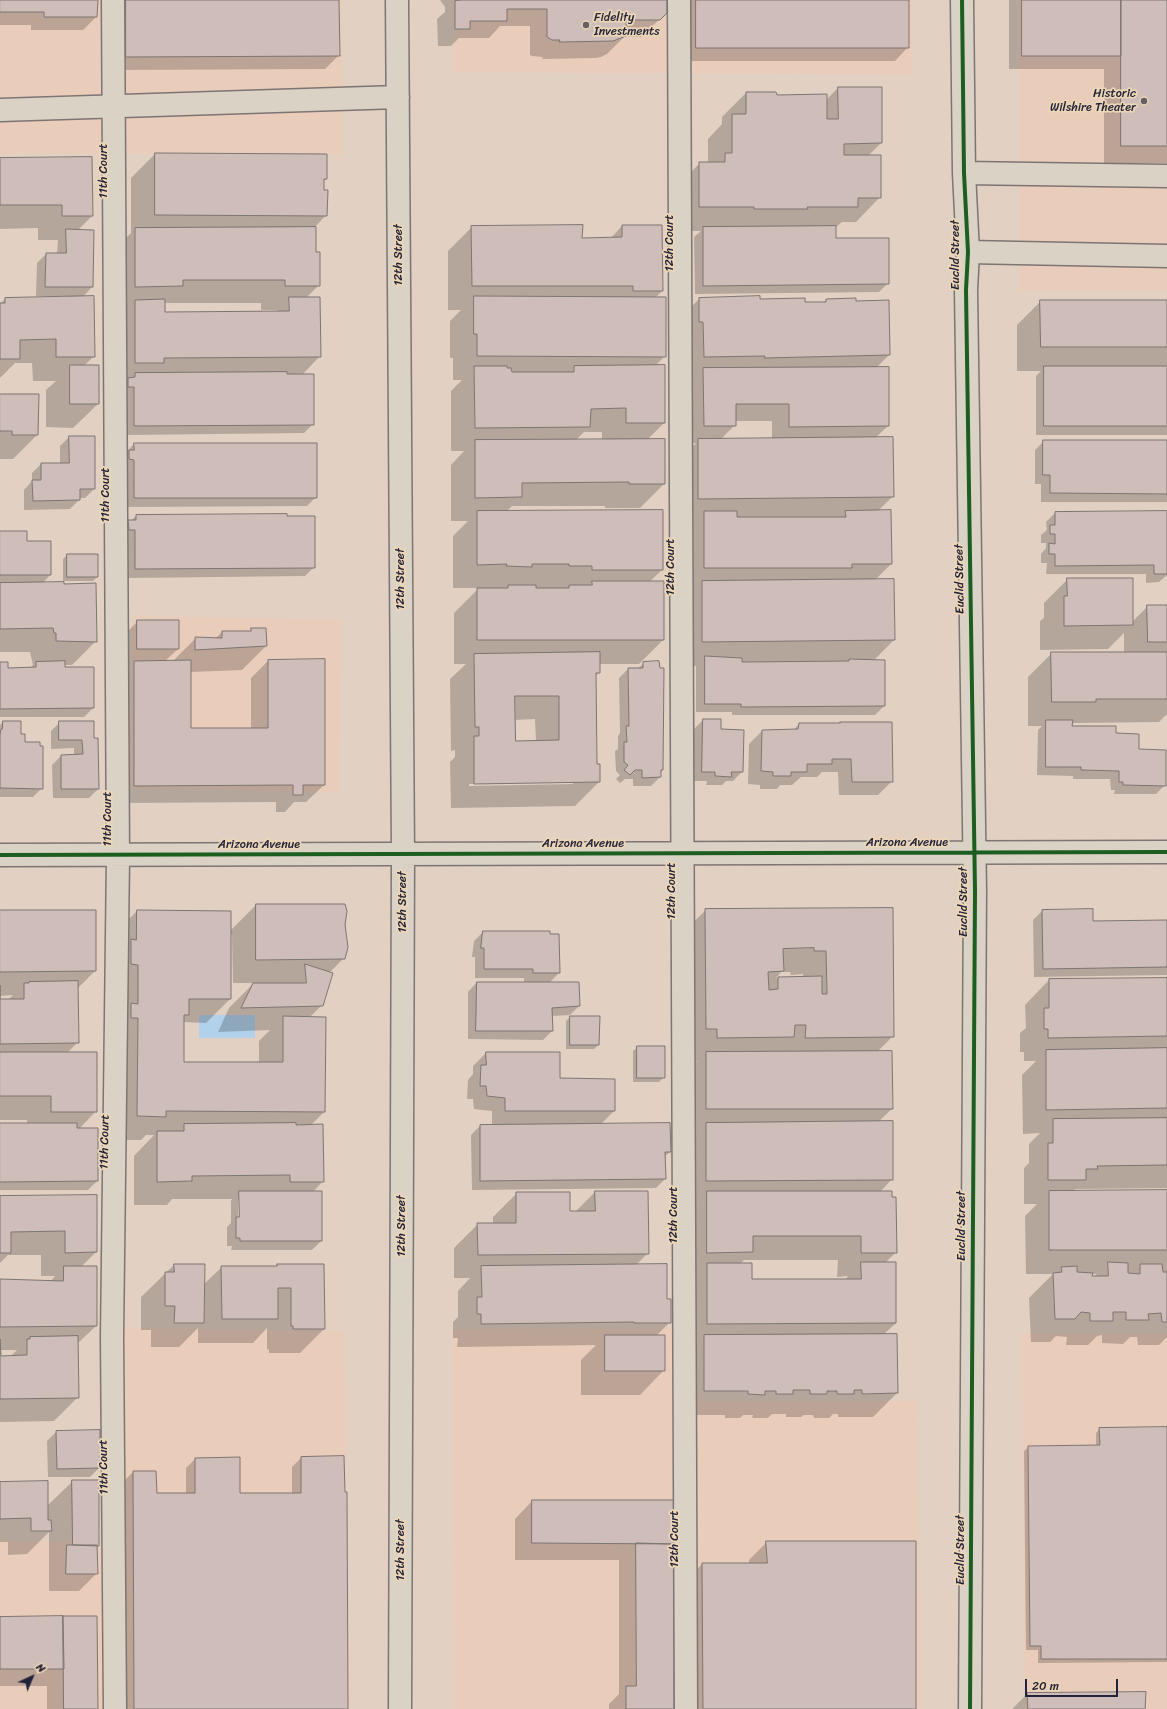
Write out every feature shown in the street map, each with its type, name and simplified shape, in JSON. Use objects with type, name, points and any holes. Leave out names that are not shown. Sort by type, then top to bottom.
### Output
[{"type":"street","name":"11th Court","points":[[113,0],[118,856],[112,1338],[116,1709]]},
{"type":"street","name":"12th Street","points":[[397,0],[403,854],[400,1709]]},
{"type":"street","name":"12th Court","points":[[679,0],[686,1709]]},
{"type":"street","name":"Euclid Street","points":[[962,0],[964,173],[968,252],[966,290],[974,853],[970,1709]]},
{"type":"street","points":[[0,110],[398,97]]},
{"type":"street","points":[[964,173],[1167,176]]},
{"type":"street","points":[[968,252],[1167,256]]},
{"type":"street","name":"Arizona Avenue","points":[[0,855],[118,856],[1167,852]]},
{"type":"shaded area","points":[[0,0],[342,0],[342,154],[0,154]]},
{"type":"shaded area","points":[[454,0],[912,0],[912,75],[454,72]]},
{"type":"shaded area","points":[[1019,0],[1167,0],[1167,291],[1020,291]]},
{"type":"shaded area","points":[[133,616],[342,620],[339,792],[130,788]]},
{"type":"shaded area","points":[[103,1327],[344,1332],[350,1709],[0,1709],[0,1541],[103,1541]]},
{"type":"shaded area","points":[[698,1328],[699,1401],[917,1401],[920,1709],[455,1709],[452,1329]]},
{"type":"shaded area","points":[[1022,1333],[1167,1333],[1167,1709],[1025,1709]]},
{"type":"water","points":[[199,1015],[255,1015],[255,1038],[199,1038]]},
{"type":"building","points":[[0,0],[98,0],[97,17],[44,17],[44,12],[0,12]]},
{"type":"building","points":[[126,0],[339,0],[340,56],[126,57]]},
{"type":"building","name":"Fidelity Investments","points":[[667,0],[667,13],[660,20],[626,20],[626,36],[613,41],[559,42],[560,40],[552,40],[547,37],[547,9],[507,9],[507,21],[470,21],[470,29],[455,29],[455,1]]},
{"type":"building","points":[[696,0],[909,0],[909,48],[696,48]]},
{"type":"building","points":[[1022,0],[1121,0],[1121,56],[1022,56]]},
{"type":"building","name":"Historic Wilshire Theater","points":[[1121,0],[1167,0],[1167,146],[1121,146]]},
{"type":"building","points":[[838,87],[882,87],[882,143],[844,144],[844,155],[881,155],[881,198],[858,198],[858,207],[754,209],[754,207],[699,207],[699,162],[725,162],[725,153],[732,153],[732,114],[746,114],[746,92],[776,92],[777,95],[827,94],[827,119],[838,119]]},
{"type":"building","points":[[155,153],[327,154],[327,179],[324,179],[324,190],[328,190],[327,216],[155,215]]},
{"type":"building","points":[[92,157],[93,216],[62,216],[62,205],[0,205],[0,158]]},
{"type":"building","points":[[583,225],[582,238],[622,237],[622,225],[662,225],[663,291],[633,291],[633,286],[472,286],[471,226]]},
{"type":"building","points":[[836,226],[836,238],[889,238],[889,284],[703,286],[703,227]]},
{"type":"building","points":[[316,227],[316,252],[320,252],[320,286],[285,286],[285,280],[183,280],[183,286],[135,287],[135,228]]},
{"type":"building","points":[[66,229],[94,230],[93,287],[45,287],[46,253],[66,253]]},
{"type":"building","points":[[94,296],[95,357],[56,357],[56,339],[20,340],[20,359],[0,359],[0,303],[5,303],[5,298]]},
{"type":"building","points":[[474,296],[666,297],[666,357],[477,356],[477,334],[474,334]]},
{"type":"building","points":[[760,296],[760,299],[805,298],[805,302],[826,302],[826,299],[856,298],[856,301],[889,300],[890,355],[764,358],[765,356],[704,357],[703,322],[699,322],[699,298]]},
{"type":"building","points":[[289,297],[320,297],[321,357],[164,358],[164,363],[135,363],[135,300],[165,299],[165,312],[289,311]]},
{"type":"building","points":[[1040,300],[1167,300],[1167,347],[1041,347]]},
{"type":"building","points":[[70,365],[99,365],[99,404],[70,404]]},
{"type":"building","points":[[665,365],[665,423],[626,423],[626,408],[591,409],[590,427],[475,428],[474,366],[507,366],[507,368],[511,368],[512,372],[574,372],[574,366]]},
{"type":"building","points":[[1044,366],[1167,366],[1167,426],[1044,426]]},
{"type":"building","points":[[889,367],[889,426],[789,427],[789,404],[736,404],[736,426],[704,426],[703,368]]},
{"type":"building","points":[[287,372],[287,374],[314,374],[314,425],[134,426],[134,387],[128,387],[128,378],[135,377],[135,373]]},
{"type":"building","points":[[0,394],[39,394],[38,435],[12,435],[12,431],[0,431]]},
{"type":"building","points":[[69,436],[95,436],[95,489],[80,489],[80,500],[33,501],[32,480],[41,480],[41,463],[69,463]]},
{"type":"building","points":[[893,437],[894,497],[698,499],[698,439]]},
{"type":"building","points":[[665,439],[665,484],[629,484],[629,482],[522,483],[522,497],[475,498],[475,440]]},
{"type":"building","points":[[1043,440],[1167,440],[1167,494],[1050,493],[1050,475],[1043,475]]},
{"type":"building","points":[[134,443],[317,443],[317,498],[134,498],[134,460],[129,459],[129,450],[134,450]]},
{"type":"building","points":[[663,510],[663,570],[592,570],[592,566],[569,566],[569,564],[532,564],[532,567],[506,566],[507,564],[477,565],[477,511]]},
{"type":"building","points":[[891,510],[892,564],[852,564],[852,568],[704,568],[704,511],[737,511],[737,517],[846,517],[845,511]]},
{"type":"building","points":[[1167,511],[1167,574],[1154,574],[1154,565],[1055,566],[1055,554],[1049,554],[1049,543],[1055,544],[1055,534],[1050,534],[1050,525],[1055,525],[1055,512]]},
{"type":"building","points":[[287,514],[287,516],[315,516],[315,568],[135,569],[135,530],[129,530],[128,520],[136,520],[136,515]]},
{"type":"building","points":[[0,531],[27,531],[27,541],[51,541],[51,575],[0,575]]},
{"type":"building","points":[[67,554],[98,554],[98,577],[67,577]]},
{"type":"building","points":[[1067,578],[1133,578],[1133,625],[1064,626],[1064,596],[1067,596]]},
{"type":"building","points":[[894,579],[895,640],[702,642],[702,581]]},
{"type":"building","points":[[592,581],[664,581],[664,640],[477,640],[477,588],[508,588],[508,585],[536,585],[536,588],[569,588],[569,585],[592,585]]},
{"type":"building","points":[[64,582],[64,584],[96,583],[97,642],[56,641],[56,633],[54,633],[53,628],[0,629],[0,583]]},
{"type":"building","points":[[1147,605],[1167,605],[1167,642],[1148,642]]},
{"type":"building","points":[[137,620],[179,620],[179,649],[137,649]]},
{"type":"building","points":[[251,628],[266,628],[267,646],[195,650],[195,637],[222,638],[222,631],[251,631]]},
{"type":"building","points":[[600,652],[600,673],[596,673],[597,764],[600,764],[600,782],[474,784],[474,736],[479,736],[479,727],[475,727],[474,654]],"holes":[[[515,696],[559,696],[559,740],[516,741]]]},
{"type":"building","points":[[1051,652],[1167,652],[1167,699],[1096,699],[1096,702],[1052,702]]},
{"type":"building","points":[[705,656],[742,658],[742,662],[849,661],[849,659],[885,660],[885,706],[741,707],[741,704],[705,704]]},
{"type":"building","points":[[325,659],[325,785],[303,785],[303,795],[293,795],[293,785],[134,786],[134,661],[191,660],[191,728],[268,728],[268,660]]},
{"type":"building","points":[[65,661],[65,667],[94,667],[94,708],[0,709],[0,662],[8,662],[8,668],[36,667],[36,662]]},
{"type":"building","points":[[659,661],[660,668],[664,668],[663,770],[661,770],[661,777],[642,778],[642,770],[635,770],[630,775],[624,770],[628,765],[624,762],[624,742],[627,742],[626,726],[629,726],[628,668],[643,668],[643,662]]},
{"type":"building","points":[[703,719],[721,719],[721,729],[744,730],[743,772],[731,772],[732,777],[715,776],[715,772],[702,772]]},
{"type":"building","points":[[1046,720],[1073,720],[1072,726],[1116,726],[1116,733],[1139,734],[1139,749],[1166,750],[1166,786],[1123,785],[1123,782],[1119,782],[1119,771],[1081,770],[1081,767],[1046,767]]},
{"type":"building","points":[[3,721],[21,721],[21,734],[25,734],[25,742],[40,742],[40,746],[43,746],[43,789],[0,788],[0,735]]},
{"type":"building","points":[[59,721],[94,721],[94,738],[98,738],[99,789],[61,789],[61,755],[83,754],[82,740],[59,740]]},
{"type":"building","points":[[892,722],[893,782],[852,782],[851,759],[832,759],[832,764],[807,764],[807,772],[791,772],[791,776],[773,776],[773,772],[761,771],[762,730],[798,729],[799,723]]},
{"type":"building","points":[[256,904],[345,904],[347,911],[345,925],[348,947],[345,959],[256,960]]},
{"type":"building","points":[[893,908],[894,1037],[805,1038],[806,1025],[795,1025],[794,1037],[717,1038],[717,1029],[706,1029],[705,909]],"holes":[[[814,948],[814,951],[826,951],[827,994],[822,994],[822,976],[778,977],[778,989],[769,990],[768,972],[784,971],[783,949]]]},
{"type":"building","points":[[1093,909],[1093,921],[1167,920],[1167,967],[1043,969],[1042,910]]},
{"type":"building","points":[[0,910],[96,910],[96,971],[0,972]]},
{"type":"building","points":[[137,910],[231,911],[231,999],[189,999],[189,1015],[184,1015],[184,1062],[283,1062],[283,1016],[326,1017],[325,1112],[166,1111],[166,1117],[137,1116],[138,1018],[131,1018],[131,1003],[138,1004],[138,965],[131,964],[131,939],[136,940]]},
{"type":"building","points":[[483,931],[550,931],[550,934],[559,934],[560,973],[533,973],[533,969],[484,969],[484,948],[481,948]]},
{"type":"building","points":[[305,964],[333,973],[323,1006],[241,1008],[253,983],[306,983]]},
{"type":"building","points":[[1167,978],[1167,1036],[1048,1038],[1048,1029],[1044,1029],[1044,1008],[1049,1008],[1049,979]]},
{"type":"building","points":[[78,981],[79,1043],[0,1044],[0,999],[24,999],[24,983]]},
{"type":"building","points":[[477,982],[579,982],[580,1006],[552,1008],[553,1031],[476,1031]]},
{"type":"building","points":[[570,1016],[600,1016],[599,1045],[570,1045]]},
{"type":"building","points":[[637,1046],[665,1046],[665,1078],[637,1078]]},
{"type":"building","points":[[1167,1048],[1167,1108],[1046,1110],[1046,1050]]},
{"type":"building","points":[[892,1051],[893,1109],[706,1109],[706,1052]]},
{"type":"building","points":[[0,1052],[97,1052],[97,1112],[51,1112],[51,1096],[0,1096]]},
{"type":"building","points":[[486,1052],[560,1052],[560,1078],[615,1079],[615,1111],[505,1111],[505,1098],[487,1096],[486,1086],[480,1086],[481,1065],[486,1065]]},
{"type":"building","points":[[1167,1118],[1167,1165],[1097,1166],[1098,1169],[1086,1169],[1086,1180],[1048,1180],[1048,1143],[1053,1143],[1053,1119]]},
{"type":"building","points":[[893,1121],[893,1180],[706,1181],[706,1123]]},
{"type":"building","points":[[0,1123],[77,1123],[77,1128],[98,1128],[98,1181],[0,1182]]},
{"type":"building","points":[[296,1123],[296,1125],[323,1124],[324,1182],[290,1182],[290,1175],[192,1176],[192,1181],[157,1182],[157,1131],[184,1131],[184,1124]]},
{"type":"building","points":[[670,1123],[671,1152],[665,1152],[666,1179],[480,1181],[480,1125]]},
{"type":"building","points":[[1167,1190],[1167,1250],[1049,1250],[1049,1191]]},
{"type":"building","points":[[239,1191],[322,1191],[322,1241],[240,1241],[240,1238],[236,1238],[236,1217],[239,1217]]},
{"type":"building","points":[[595,1191],[648,1191],[649,1254],[478,1255],[477,1223],[516,1223],[516,1192],[570,1192],[570,1211],[595,1211]]},
{"type":"building","points":[[707,1191],[892,1191],[892,1197],[896,1197],[897,1253],[861,1253],[861,1236],[753,1236],[753,1252],[707,1253]]},
{"type":"building","points":[[97,1195],[97,1252],[65,1253],[65,1231],[11,1232],[11,1253],[0,1253],[0,1196]]},
{"type":"building","points":[[861,1262],[896,1262],[896,1323],[707,1324],[707,1263],[752,1263],[752,1279],[861,1279]]},
{"type":"building","points":[[1108,1262],[1128,1263],[1128,1273],[1140,1274],[1140,1264],[1162,1264],[1163,1272],[1167,1272],[1167,1322],[1162,1322],[1161,1313],[1148,1314],[1149,1320],[1126,1320],[1126,1312],[1113,1312],[1113,1321],[1090,1321],[1090,1313],[1081,1312],[1075,1319],[1055,1319],[1053,1273],[1062,1272],[1061,1267],[1077,1266],[1077,1272],[1093,1273],[1092,1276],[1108,1276]]},
{"type":"building","points":[[174,1264],[205,1264],[204,1323],[174,1323],[175,1306],[165,1306],[165,1272],[174,1272]]},
{"type":"building","points":[[277,1264],[324,1264],[325,1329],[293,1329],[293,1326],[291,1326],[291,1288],[278,1288],[278,1319],[222,1319],[221,1266],[277,1266]]},
{"type":"building","points":[[667,1264],[667,1299],[671,1299],[671,1323],[481,1324],[481,1314],[477,1314],[477,1297],[482,1297],[481,1266]]},
{"type":"building","points":[[64,1266],[97,1266],[97,1326],[0,1327],[0,1279],[63,1281]]},
{"type":"building","points":[[897,1334],[898,1393],[862,1394],[862,1390],[854,1390],[854,1394],[837,1394],[837,1391],[827,1391],[827,1394],[810,1394],[810,1390],[793,1390],[793,1394],[776,1394],[776,1391],[765,1391],[765,1395],[748,1394],[748,1391],[704,1391],[704,1335]]},
{"type":"building","points":[[605,1335],[665,1335],[665,1371],[605,1371]]},
{"type":"building","points":[[78,1336],[79,1398],[0,1399],[0,1339],[1,1356],[27,1355],[27,1339],[30,1339],[30,1337]]},
{"type":"building","points":[[1167,1427],[1167,1659],[1041,1659],[1041,1646],[1030,1646],[1028,1446],[1100,1445],[1099,1428]]},
{"type":"building","points":[[100,1430],[100,1468],[57,1469],[56,1431]]},
{"type":"building","points":[[344,1456],[345,1492],[347,1492],[348,1709],[134,1709],[133,1471],[156,1471],[157,1493],[195,1493],[195,1458],[240,1457],[240,1493],[301,1493],[301,1457]]},
{"type":"building","points":[[72,1480],[99,1480],[99,1546],[73,1545]]},
{"type":"building","points":[[48,1481],[48,1520],[51,1520],[52,1531],[31,1531],[31,1518],[0,1519],[0,1482]]},
{"type":"building","points":[[532,1500],[675,1500],[674,1544],[532,1543]]},
{"type":"building","points":[[766,1541],[916,1541],[916,1709],[703,1709],[702,1563],[767,1563]]},
{"type":"building","points":[[636,1543],[674,1544],[674,1709],[626,1709],[626,1686],[636,1686]]},
{"type":"building","points":[[67,1545],[97,1545],[98,1574],[66,1574]]},
{"type":"building","points":[[63,1616],[64,1669],[0,1669],[0,1617]]},
{"type":"building","points":[[63,1616],[97,1616],[98,1709],[64,1709]]},
{"type":"building","points":[[1146,1692],[1145,1709],[1028,1709],[1027,1693]]},
{"type":"cycle path","points":[[962,0],[964,173],[968,252],[966,290],[975,891],[970,1709]]},
{"type":"cycle path","points":[[0,855],[1167,852]]},
{"type":"place","name":"Fidelity Investments","points":[[586,25]]},
{"type":"place","name":"Historic Wilshire Theater","points":[[1144,101]]}]
